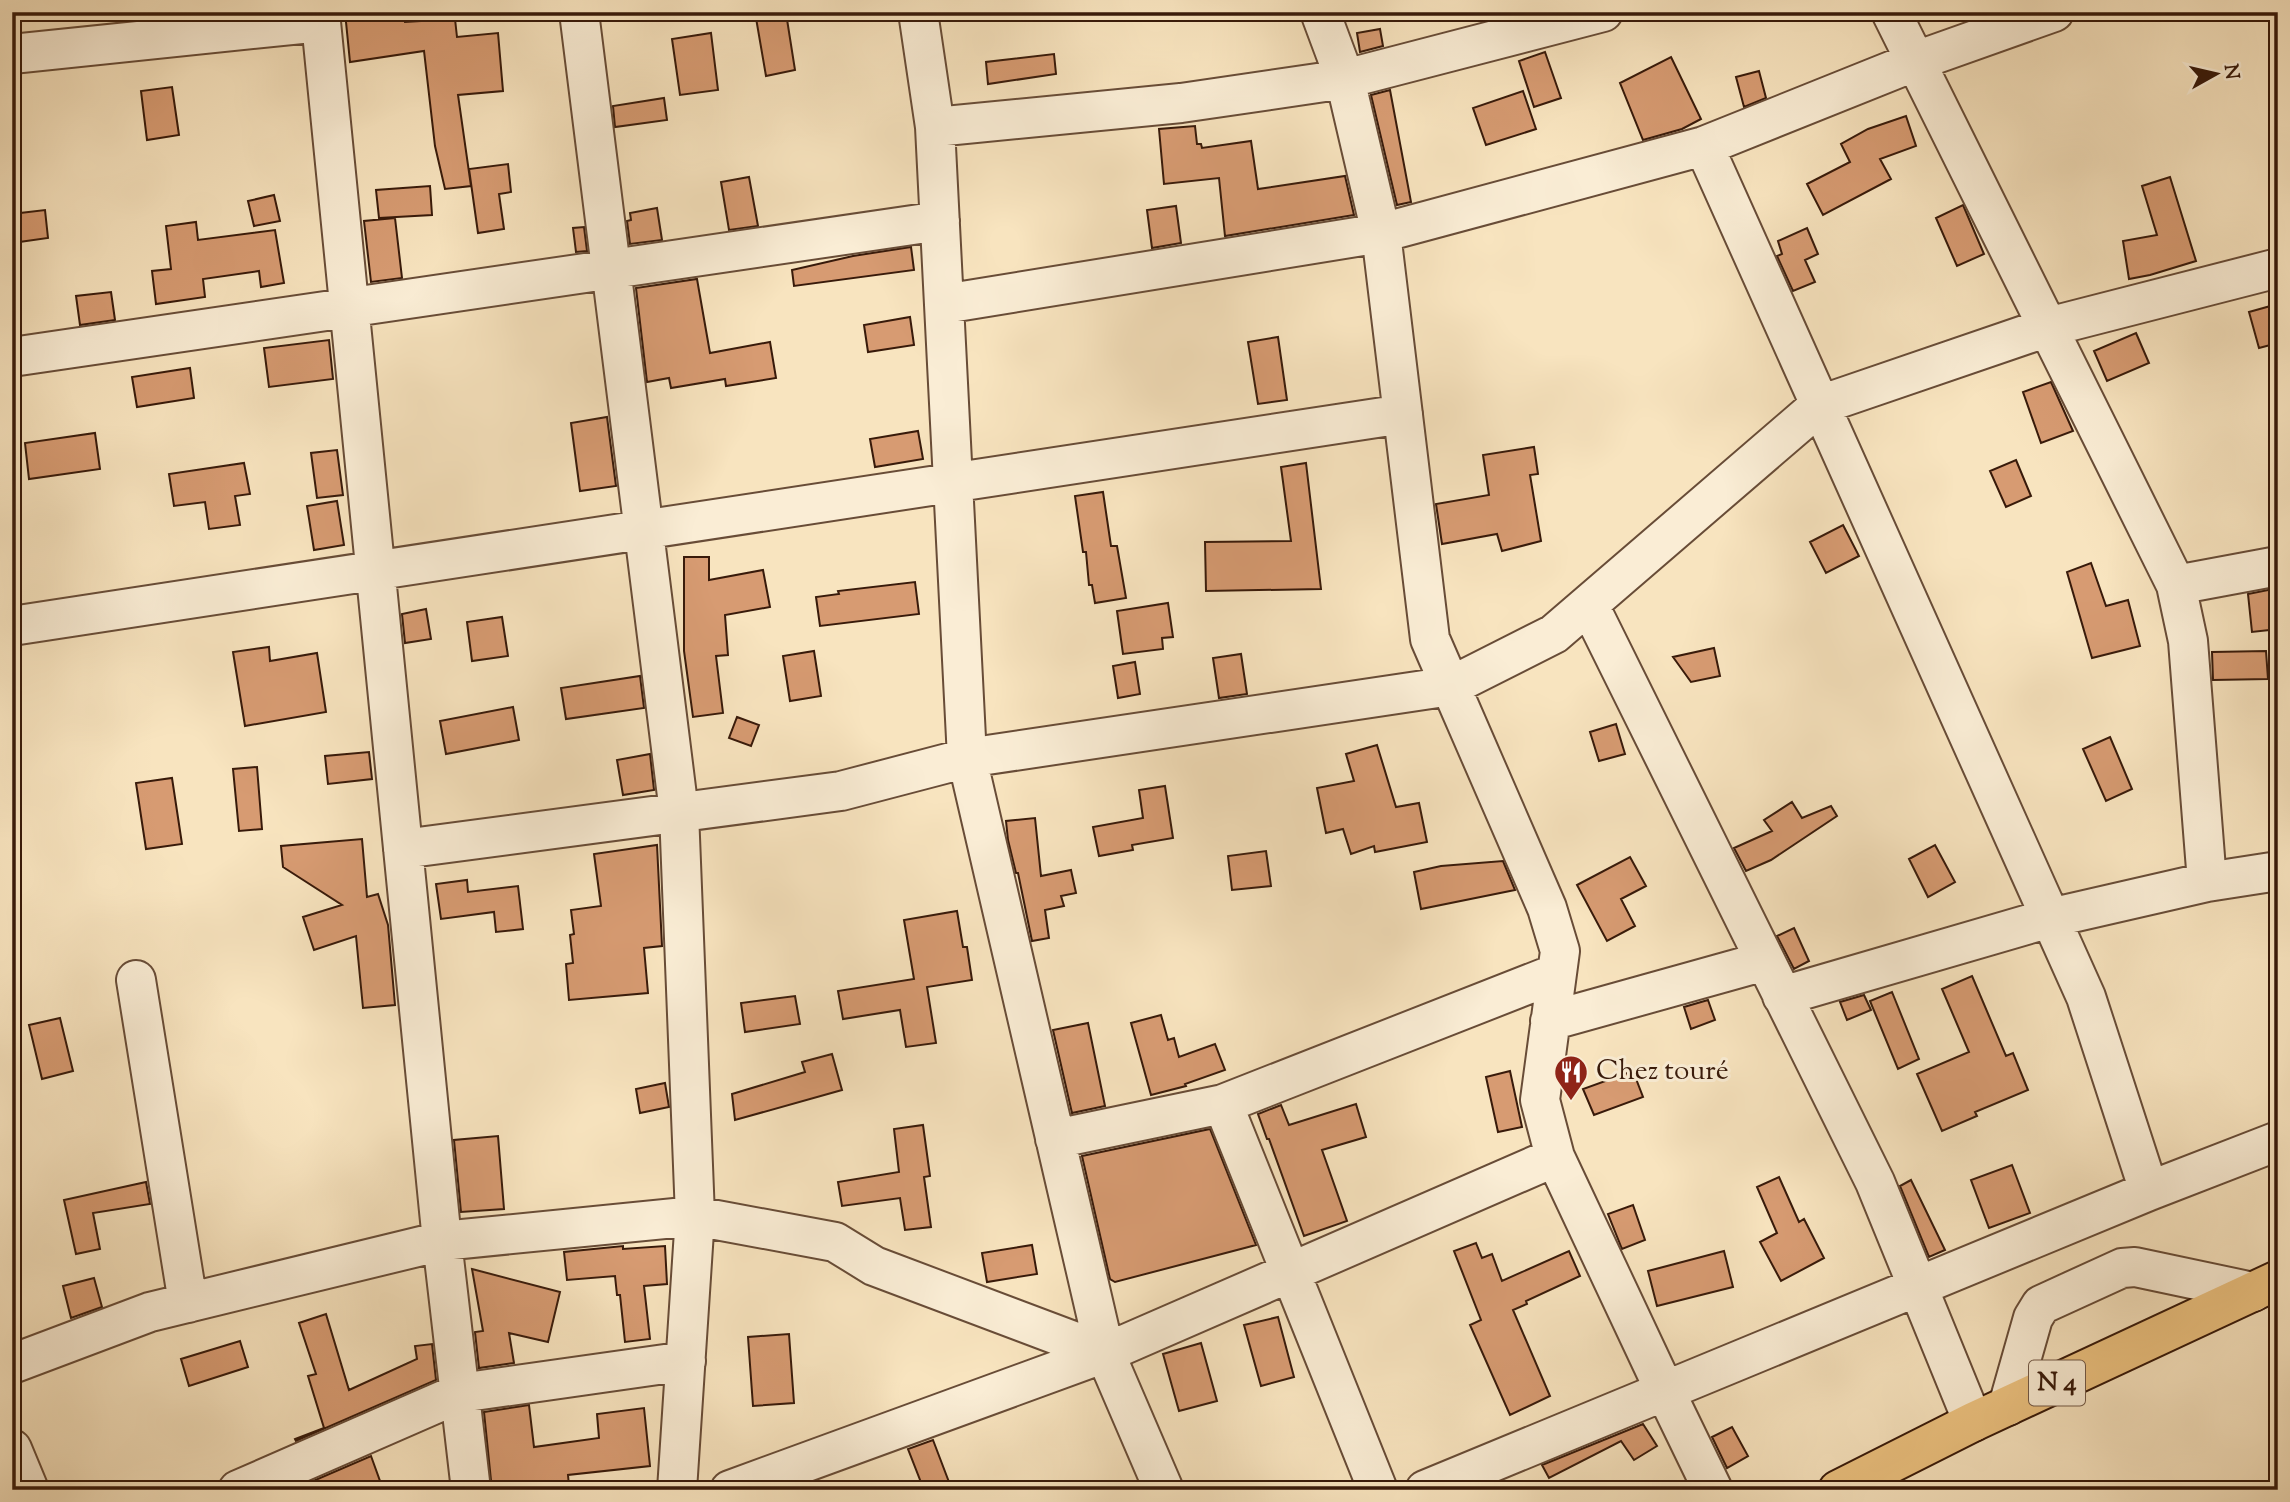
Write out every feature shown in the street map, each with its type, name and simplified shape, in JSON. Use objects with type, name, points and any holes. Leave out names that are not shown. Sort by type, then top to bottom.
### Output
[{"type":"highway","name":"N 4","points":[[1856,1486],[1973,1422],[2265,1286]]},
{"type":"street","points":[[579,12],[679,812],[695,1216],[677,1490]]},
{"type":"street","points":[[918,12],[935,127],[967,758],[1105,1353],[1164,1490]]},
{"type":"street","points":[[1320,12],[1345,79],[1381,233],[1430,639],[1548,908],[1560,951],[1540,1100],[1555,1157],[1713,1490]]},
{"type":"street","points":[[935,127],[1181,103],[1345,79],[1603,12]]},
{"type":"street","points":[[1891,12],[2176,585],[2188,641],[2207,882]]},
{"type":"street","points":[[944,304],[1381,233],[1704,146],[1916,61],[2054,12]]},
{"type":"street","points":[[12,54],[321,17],[442,1241],[471,1490]]},
{"type":"street","points":[[1704,146],[2086,997],[2149,1191]]},
{"type":"street","points":[[12,357],[940,221]]},
{"type":"street","points":[[403,849],[841,791],[967,758],[1451,686],[1554,634],[1820,405],[2048,327],[2278,268]]},
{"type":"street","points":[[12,626],[1403,414]]},
{"type":"street","points":[[2176,585],[2278,566]]},
{"type":"street","points":[[1589,605],[1875,1182],[1973,1422]]},
{"type":"street","points":[[1782,996],[2050,918],[2207,882],[2278,871]]},
{"type":"street","points":[[1550,1021],[1765,961]]},
{"type":"street","points":[[1055,1139],[1223,1104],[1557,973]]},
{"type":"street","points":[[136,980],[188,1303]]},
{"type":"street","points":[[1223,1104],[1378,1490]]},
{"type":"street","points":[[1437,1488],[2149,1191],[2278,1141]]},
{"type":"street","points":[[730,1490],[1105,1353],[1555,1157]]},
{"type":"street","points":[[12,1364],[150,1312],[442,1241],[695,1216],[835,1242],[874,1266],[1105,1353]]},
{"type":"street","points":[[2008,1406],[2033,1318],[2040,1305],[2122,1268],[2135,1267],[2265,1286]]},
{"type":"street","points":[[238,1490],[460,1393],[685,1361]]},
{"type":"street","points":[[12,1449],[29,1490]]},
{"type":"building","points":[[345,12],[403,12],[405,22],[455,19],[457,37],[498,33],[503,91],[458,95],[471,186],[445,189],[435,146],[424,51],[350,62]]},
{"type":"building","points":[[786,13],[795,70],[766,76],[756,18]]},
{"type":"building","points":[[1380,29],[1383,46],[1360,52],[1357,33]]},
{"type":"building","points":[[711,33],[718,90],[680,95],[672,39]]},
{"type":"building","points":[[1545,52],[1561,98],[1534,107],[1519,61]]},
{"type":"building","points":[[1054,54],[1056,74],[988,84],[986,62]]},
{"type":"building","points":[[1671,57],[1701,119],[1682,129],[1643,140],[1620,83]]},
{"type":"building","points":[[1759,71],[1766,98],[1744,107],[1736,77]]},
{"type":"building","points":[[172,87],[179,135],[147,140],[141,91]]},
{"type":"building","points":[[1390,90],[1411,202],[1397,205],[1371,95]]},
{"type":"building","points":[[1523,91],[1536,129],[1486,145],[1473,108]]},
{"type":"building","points":[[664,98],[667,120],[615,127],[613,106]]},
{"type":"building","points":[[1906,116],[1916,146],[1880,159],[1891,179],[1823,215],[1807,184],[1850,162],[1841,144],[1868,129]]},
{"type":"building","points":[[1195,126],[1197,144],[1201,144],[1202,148],[1251,141],[1258,189],[1345,176],[1354,215],[1225,236],[1219,178],[1164,184],[1159,129]]},
{"type":"building","points":[[508,164],[511,192],[499,194],[504,229],[478,233],[469,169]]},
{"type":"building","points":[[749,177],[758,226],[729,230],[721,182]]},
{"type":"building","points":[[2170,177],[2196,261],[2129,279],[2123,241],[2157,235],[2142,186]]},
{"type":"building","points":[[430,186],[432,215],[379,218],[376,190]]},
{"type":"building","points":[[274,195],[280,221],[254,226],[248,201]]},
{"type":"building","points":[[1963,205],[1984,254],[1957,266],[1936,218]]},
{"type":"building","points":[[1176,206],[1181,243],[1152,248],[1147,210]]},
{"type":"building","points":[[657,208],[662,240],[630,244],[627,221],[631,220],[630,213]]},
{"type":"building","points":[[45,210],[48,238],[12,243],[12,214]]},
{"type":"building","points":[[395,218],[402,278],[371,282],[364,221]]},
{"type":"building","points":[[196,222],[198,240],[275,230],[284,283],[261,287],[259,271],[203,279],[205,297],[156,304],[152,271],[171,269],[166,226]]},
{"type":"building","points":[[584,227],[587,251],[576,252],[573,228]]},
{"type":"building","points":[[1807,228],[1818,254],[1805,260],[1815,282],[1793,291],[1777,256],[1782,254],[1778,241]]},
{"type":"building","points":[[911,247],[914,270],[794,286],[792,270],[853,256]]},
{"type":"building","points":[[697,279],[710,353],[770,342],[776,378],[726,386],[725,379],[671,388],[669,378],[647,382],[636,288]]},
{"type":"building","points":[[111,292],[115,320],[80,325],[76,296]]},
{"type":"building","points":[[2274,305],[2278,317],[2278,343],[2259,348],[2249,312]]},
{"type":"building","points":[[910,317],[914,345],[868,352],[864,325]]},
{"type":"building","points":[[2136,333],[2149,363],[2107,381],[2094,351]]},
{"type":"building","points":[[1278,337],[1287,400],[1258,404],[1248,342]]},
{"type":"building","points":[[329,340],[333,379],[269,387],[264,348]]},
{"type":"building","points":[[190,368],[194,398],[137,407],[132,377]]},
{"type":"building","points":[[2051,382],[2073,431],[2041,443],[2023,392]]},
{"type":"building","points":[[607,417],[616,486],[580,491],[571,423]]},
{"type":"building","points":[[918,431],[923,459],[875,467],[870,439]]},
{"type":"building","points":[[95,433],[100,469],[29,479],[25,443]]},
{"type":"building","points":[[1534,447],[1538,474],[1530,475],[1541,541],[1502,551],[1497,534],[1442,544],[1436,504],[1489,495],[1483,455]]},
{"type":"building","points":[[337,450],[343,495],[317,498],[311,453]]},
{"type":"building","points":[[2016,460],[2031,496],[2006,507],[1990,471]]},
{"type":"building","points":[[244,463],[250,494],[235,496],[240,525],[209,529],[205,502],[174,506],[169,474]]},
{"type":"building","points":[[1306,463],[1321,589],[1206,591],[1205,542],[1291,541],[1281,467]]},
{"type":"building","points":[[1103,492],[1111,546],[1117,546],[1126,598],[1095,603],[1092,585],[1089,585],[1086,552],[1083,552],[1075,496]]},
{"type":"building","points":[[337,501],[344,545],[314,550],[307,506]]},
{"type":"building","points":[[1843,525],[1859,556],[1826,573],[1810,542]]},
{"type":"building","points":[[684,557],[709,557],[709,580],[763,570],[770,607],[725,615],[728,655],[716,656],[723,713],[693,717],[684,651]]},
{"type":"building","points":[[2091,563],[2106,606],[2128,600],[2140,646],[2092,658],[2067,572]]},
{"type":"building","points":[[915,582],[919,614],[820,626],[816,597],[839,594],[838,591]]},
{"type":"building","points":[[2278,588],[2278,629],[2252,632],[2248,594]]},
{"type":"building","points":[[1168,603],[1173,637],[1162,638],[1163,649],[1123,654],[1117,611]]},
{"type":"building","points":[[426,609],[431,639],[405,643],[402,614]]},
{"type":"building","points":[[502,617],[508,656],[472,661],[467,622]]},
{"type":"building","points":[[269,647],[270,661],[317,653],[326,712],[245,726],[233,652]]},
{"type":"building","points":[[1714,648],[1720,676],[1691,682],[1673,657]]},
{"type":"building","points":[[814,651],[821,696],[790,701],[783,656]]},
{"type":"building","points":[[2266,651],[2268,679],[2213,680],[2212,652]]},
{"type":"building","points":[[1241,654],[1247,694],[1219,698],[1213,658]]},
{"type":"building","points":[[1135,662],[1140,694],[1118,698],[1113,666]]},
{"type":"building","points":[[640,676],[644,708],[566,719],[561,688]]},
{"type":"building","points":[[513,707],[519,740],[446,754],[440,721]]},
{"type":"building","points":[[737,717],[759,725],[751,746],[729,738]]},
{"type":"building","points":[[1616,724],[1625,754],[1599,761],[1590,732]]},
{"type":"building","points":[[2110,737],[2132,789],[2106,801],[2083,749]]},
{"type":"building","points":[[1377,745],[1396,807],[1419,803],[1427,842],[1375,852],[1374,846],[1351,854],[1343,829],[1326,833],[1317,788],[1354,781],[1346,754]]},
{"type":"building","points":[[369,752],[372,779],[328,784],[325,756]]},
{"type":"building","points":[[650,754],[654,790],[623,795],[617,760]]},
{"type":"building","points":[[257,767],[262,829],[239,831],[233,769]]},
{"type":"building","points":[[172,778],[182,844],[146,849],[136,783]]},
{"type":"building","points":[[1165,786],[1173,838],[1132,845],[1133,850],[1099,856],[1093,827],[1143,818],[1139,790]]},
{"type":"building","points":[[1792,802],[1802,818],[1831,806],[1837,816],[1771,860],[1746,871],[1734,848],[1772,831],[1764,820]]},
{"type":"building","points":[[1035,818],[1041,876],[1071,870],[1076,893],[1061,896],[1064,906],[1045,910],[1049,938],[1032,941],[1006,821]]},
{"type":"building","points":[[362,839],[367,897],[378,894],[388,925],[395,1005],[363,1008],[356,936],[314,950],[303,917],[342,905],[283,867],[281,846]]},
{"type":"building","points":[[657,845],[662,946],[644,948],[648,993],[569,1000],[566,964],[573,963],[571,910],[601,906],[594,854]]},
{"type":"building","points":[[1935,845],[1955,882],[1928,897],[1909,859]]},
{"type":"building","points":[[1266,851],[1271,886],[1232,890],[1228,856]]},
{"type":"building","points":[[1630,857],[1646,886],[1621,899],[1635,926],[1607,941],[1577,885]]},
{"type":"building","points":[[1503,861],[1515,890],[1421,909],[1414,872],[1441,866]]},
{"type":"building","points":[[467,880],[468,892],[518,886],[523,929],[496,932],[494,912],[441,919],[436,884]]},
{"type":"building","points":[[957,911],[963,947],[967,947],[972,980],[927,987],[936,1043],[906,1047],[900,1010],[843,1019],[838,991],[914,979],[904,920]]},
{"type":"building","points":[[1794,928],[1809,961],[1794,969],[1777,936]]},
{"type":"building","points":[[1972,976],[2006,1056],[2013,1053],[2028,1090],[1975,1112],[1977,1116],[1942,1131],[1917,1074],[1969,1052],[1942,989]]},
{"type":"building","points":[[1892,992],[1919,1059],[1898,1069],[1870,1001]]},
{"type":"building","points":[[1864,995],[1871,1010],[1847,1020],[1840,1002]]},
{"type":"building","points":[[795,996],[800,1024],[745,1032],[741,1003]]},
{"type":"building","points":[[1708,1000],[1715,1020],[1691,1029],[1684,1007]]},
{"type":"building","points":[[1161,1015],[1168,1040],[1174,1038],[1179,1057],[1215,1044],[1225,1070],[1185,1084],[1186,1086],[1151,1095],[1131,1023]]},
{"type":"building","points":[[60,1018],[73,1071],[42,1079],[29,1025]]},
{"type":"building","points":[[1088,1023],[1105,1106],[1072,1113],[1053,1030]]},
{"type":"building","points":[[832,1054],[842,1090],[735,1120],[732,1094],[805,1072],[802,1062]]},
{"type":"building","points":[[1510,1071],[1522,1127],[1498,1132],[1486,1077]]},
{"type":"building","points":[[1633,1071],[1643,1097],[1594,1115],[1583,1089]]},
{"type":"building","points":[[665,1083],[669,1107],[640,1113],[636,1089]]},
{"type":"building","points":[[1356,1104],[1366,1137],[1322,1150],[1347,1221],[1304,1236],[1258,1114],[1281,1105],[1289,1125]]},
{"type":"building","points":[[923,1125],[930,1176],[924,1177],[931,1227],[905,1230],[900,1198],[842,1206],[838,1182],[899,1172],[894,1129]]},
{"type":"building","points":[[1210,1129],[1256,1245],[1115,1282],[1110,1279],[1082,1156]]},
{"type":"building","points":[[498,1136],[504,1209],[461,1212],[454,1140]]},
{"type":"building","points":[[2012,1165],[2030,1213],[1989,1228],[1971,1180]]},
{"type":"building","points":[[1779,1177],[1799,1222],[1804,1219],[1824,1258],[1781,1281],[1760,1242],[1777,1233],[1757,1187]]},
{"type":"building","points":[[1911,1180],[1945,1250],[1929,1257],[1900,1186]]},
{"type":"building","points":[[146,1182],[150,1204],[93,1213],[100,1249],[76,1254],[64,1200]]},
{"type":"building","points":[[1633,1205],[1645,1240],[1622,1249],[1608,1214]]},
{"type":"building","points":[[1476,1243],[1482,1258],[1492,1254],[1502,1281],[1569,1251],[1580,1276],[1526,1301],[1527,1304],[1513,1310],[1550,1396],[1510,1415],[1470,1325],[1481,1320],[1454,1251]]},
{"type":"building","points":[[1032,1245],[1037,1274],[987,1282],[982,1253]]},
{"type":"building","points":[[623,1246],[623,1249],[665,1246],[667,1284],[644,1286],[650,1339],[625,1342],[615,1276],[567,1280],[564,1252]]},
{"type":"building","points":[[1724,1251],[1733,1287],[1657,1306],[1648,1271]]},
{"type":"building","points":[[472,1269],[560,1292],[548,1342],[509,1333],[514,1363],[479,1368],[475,1332],[483,1331]]},
{"type":"building","points":[[94,1278],[102,1307],[71,1318],[63,1286]]},
{"type":"building","points":[[326,1314],[349,1390],[417,1359],[415,1346],[432,1344],[436,1380],[296,1441],[295,1439],[324,1428],[308,1376],[316,1374],[299,1323]]},
{"type":"building","points":[[1278,1317],[1294,1377],[1261,1386],[1244,1325]]},
{"type":"building","points":[[789,1334],[794,1403],[753,1406],[748,1337]]},
{"type":"building","points":[[240,1341],[248,1367],[189,1386],[181,1359]]},
{"type":"building","points":[[1201,1343],[1217,1401],[1179,1411],[1163,1354]]},
{"type":"building","points":[[529,1405],[534,1447],[599,1438],[597,1414],[644,1408],[650,1466],[568,1475],[569,1486],[544,1490],[492,1490],[484,1412]]},
{"type":"building","points":[[1643,1424],[1657,1446],[1634,1460],[1621,1441],[1549,1478],[1542,1465]]},
{"type":"building","points":[[1732,1427],[1748,1456],[1727,1468],[1712,1437]]},
{"type":"building","points":[[933,1440],[952,1490],[924,1490],[908,1449]]},
{"type":"building","points":[[371,1456],[380,1481],[357,1490],[317,1490],[313,1481]]},
{"type":"place","name":"Chez touré","points":[[1571,1102]]}]
